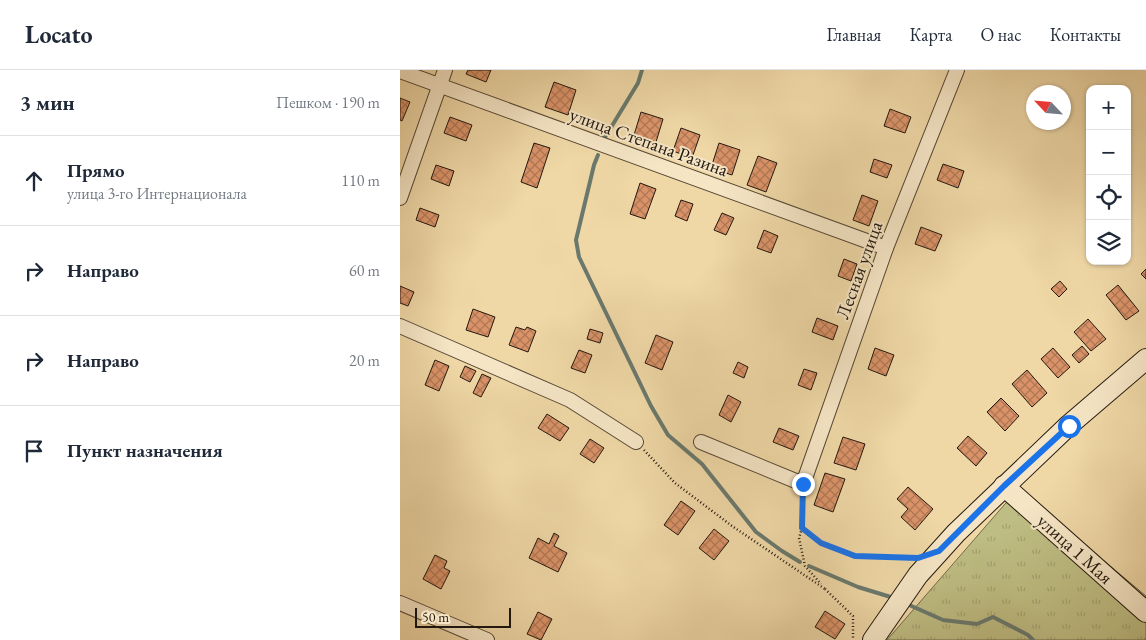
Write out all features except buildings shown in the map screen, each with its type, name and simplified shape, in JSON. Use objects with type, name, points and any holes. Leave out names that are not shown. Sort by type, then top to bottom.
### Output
[{"type":"main road","points":[[878,632],[918,576],[939,551],[1004,486],[1146,359]]},
{"type":"main road","name":"улица 1 Мая","points":[[1004,486],[1146,612]]},
{"type":"street","points":[[400,198],[445,70]]},
{"type":"street","name":"Лесная улица","points":[[803,484],[886,248],[957,70]]},
{"type":"street","name":"улица Степана Разина","points":[[400,72],[886,248]]},
{"type":"street","points":[[400,326],[570,400],[636,442]]},
{"type":"street","points":[[701,442],[803,484]]},
{"type":"street","points":[[400,602],[488,640]]},
{"type":"path","points":[[636,442],[682,488],[732,526],[825,589]]},
{"type":"path","points":[[803,484],[802,528],[799,538],[805,566],[825,589],[853,616],[853,640]]},
{"type":"path","points":[[802,528],[821,543],[855,556],[918,558],[939,551]]},
{"type":"green space","points":[[1018,489],[1146,596],[1146,640],[887,640]]},
{"type":"waterway","points":[[604,139],[638,83],[642,70]]},
{"type":"waterway","points":[[598,155],[576,240],[579,257],[651,406],[668,435],[702,464],[756,532],[800,562]]},
{"type":"waterway","points":[[809,566],[858,587],[894,598]]},
{"type":"waterway","points":[[907,604],[943,620],[977,624],[993,617],[1028,635],[1033,640]]},
{"type":"route","points":[[803,484],[802,528],[821,543],[855,556],[918,558],[939,551],[1004,486],[1069,426]]}]
